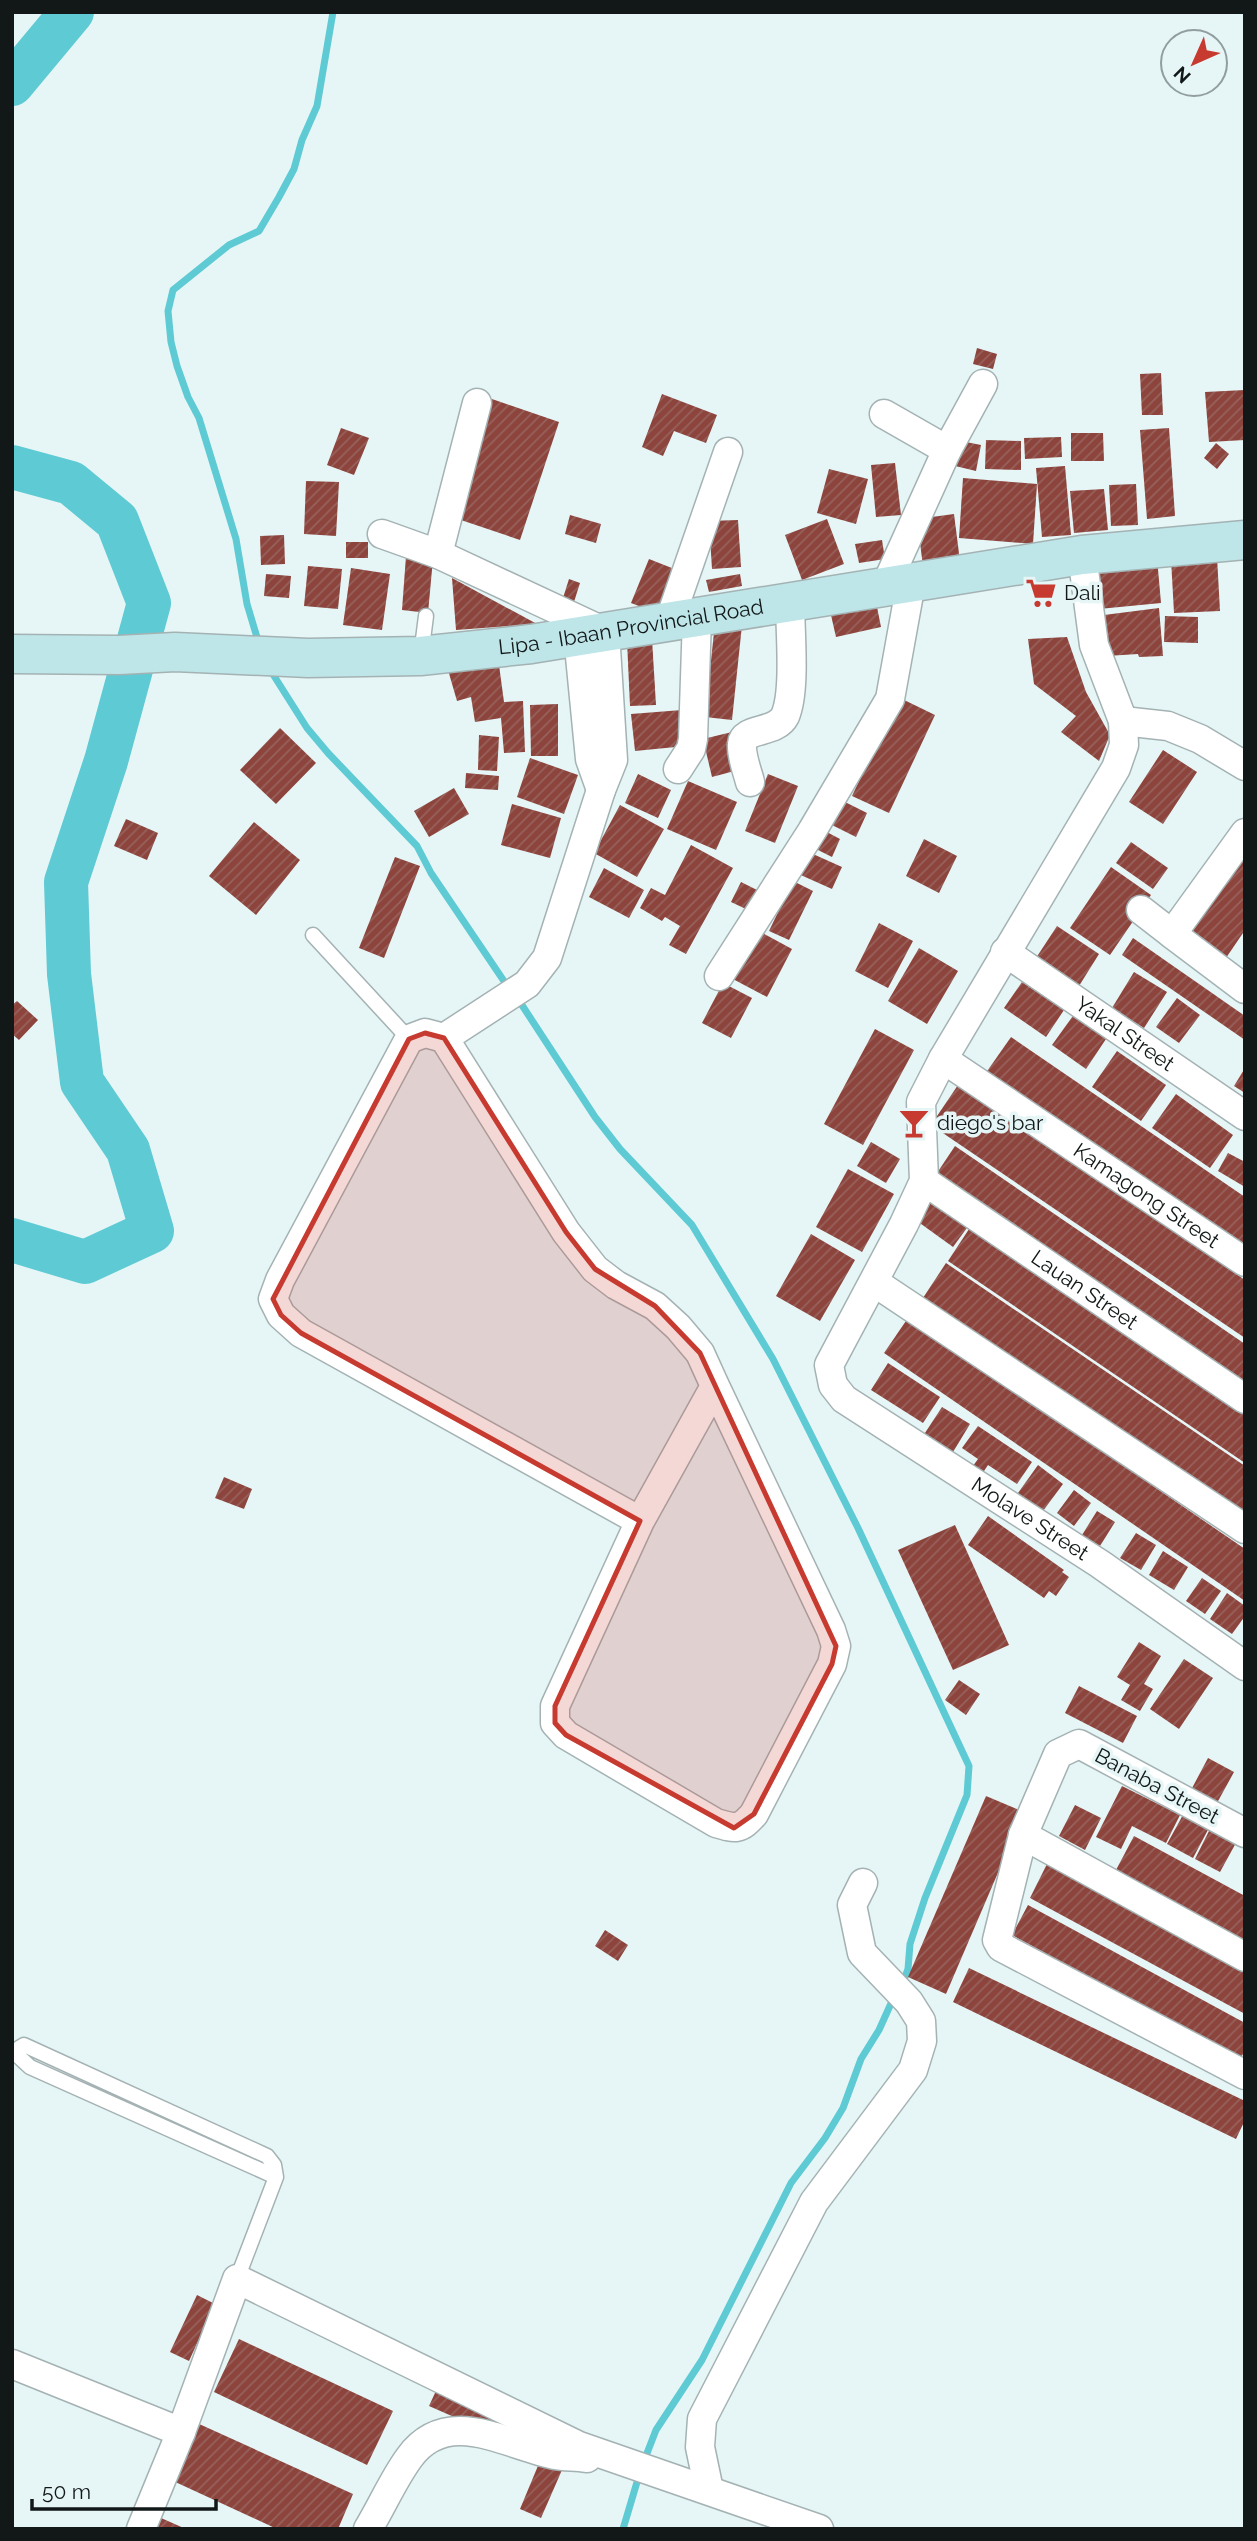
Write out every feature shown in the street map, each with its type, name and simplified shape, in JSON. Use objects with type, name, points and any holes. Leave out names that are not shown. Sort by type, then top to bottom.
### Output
[{"type":"main road","name":"Lipa - Ibaan Provincial Road","points":[[12,654],[119,655],[175,652],[294,657],[420,656],[683,620],[1082,555],[1245,540]]},
{"type":"street","points":[[719,976],[812,831],[890,699],[898,585],[947,450],[983,384]]},
{"type":"street","points":[[438,554],[477,403]]},
{"type":"street","points":[[884,414],[947,450]]},
{"type":"street","points":[[678,769],[691,749],[693,739],[683,620],[728,452]]},
{"type":"street","points":[[382,534],[438,554],[591,634],[613,760],[547,958],[511,994],[444,1038]]},
{"type":"street","points":[[1082,555],[1094,645],[1123,721],[1124,745],[1116,768],[1005,952],[920,1102],[924,1181],[874,1282],[1245,1528]]},
{"type":"street","points":[[750,782],[743,740],[747,735],[773,727],[784,717],[790,687],[790,602]]},
{"type":"street","points":[[1123,721],[1168,726],[1200,739],[1245,766]]},
{"type":"street","points":[[1172,934],[1245,833]]},
{"type":"street","points":[[1141,910],[1172,934],[1240,976]]},
{"type":"street","name":"Yakal Street","points":[[1005,952],[1245,1116]]},
{"type":"street","points":[[640,1521],[301,1333],[281,1315],[273,1299],[280,1280],[409,1039],[425,1033],[444,1038],[566,1232],[595,1269],[616,1285],[655,1306],[700,1353],[831,1630],[836,1646],[832,1664],[754,1814],[745,1824],[734,1828],[716,1823],[566,1735],[555,1723],[555,1706],[640,1521],[715,1386]]},
{"type":"street","name":"Kamagong Street","points":[[943,1059],[1245,1262]]},
{"type":"street","name":"Lauan Street","points":[[924,1181],[1245,1399]]},
{"type":"street","name":"Molave Street","points":[[874,1282],[829,1365],[833,1385],[844,1399],[1100,1564],[1245,1666]]},
{"type":"street","name":"Banaba Street","points":[[1023,1835],[1058,1754],[1079,1744],[1245,1833]]},
{"type":"street","points":[[1245,1957],[1023,1835],[997,1940],[1001,1947],[1245,2075]]},
{"type":"street","points":[[709,2490],[700,2447],[702,2419],[814,2202],[913,2070],[922,2041],[920,2021],[909,2002],[862,1954],[852,1905],[863,1883]]},
{"type":"street","points":[[141,2529],[181,2432],[237,2279],[579,2446],[819,2529]]},
{"type":"street","points":[[12,2364],[181,2432]]},
{"type":"street","points":[[368,2529],[410,2456],[431,2438],[446,2432],[472,2430],[556,2455],[578,2457],[665,2476]]},
{"type":"lane","points":[[420,656],[426,616]]},
{"type":"lane","points":[[313,935],[409,1039]]},
{"type":"lane","points":[[237,2279],[276,2177],[274,2165],[267,2156],[24,2045],[19,2048],[17,2055],[30,2067],[276,2177]]},
{"type":"lane","points":[[133,2113],[138,2097]]},
{"type":"highlighted area","points":[[425,1033],[444,1038],[566,1232],[595,1269],[655,1306],[700,1353],[836,1646],[832,1664],[754,1814],[734,1828],[566,1735],[555,1723],[555,1706],[640,1521],[301,1333],[281,1315],[273,1299],[409,1039]]},
{"type":"building","points":[[977,348],[997,354],[993,369],[973,364]]},
{"type":"building","points":[[1161,373],[1163,415],[1142,415],[1140,374]]},
{"type":"building","points":[[1245,390],[1245,440],[1209,442],[1205,392]]},
{"type":"building","points":[[662,394],[717,415],[706,443],[674,431],[663,456],[642,447]]},
{"type":"building","points":[[492,399],[559,422],[520,540],[452,517]]},
{"type":"building","points":[[341,428],[369,438],[354,475],[327,465]]},
{"type":"building","points":[[1169,428],[1175,516],[1147,519],[1140,430]]},
{"type":"building","points":[[1071,433],[1103,433],[1104,461],[1071,461]]},
{"type":"building","points":[[1061,437],[1062,457],[1025,459],[1024,438]]},
{"type":"building","points":[[956,440],[981,445],[976,471],[951,465]]},
{"type":"building","points":[[986,440],[1021,441],[1021,470],[985,469]]},
{"type":"building","points":[[1216,443],[1229,454],[1217,469],[1204,458]]},
{"type":"building","points":[[895,463],[901,515],[876,517],[871,465]]},
{"type":"building","points":[[1065,466],[1071,535],[1042,537],[1036,468]]},
{"type":"building","points":[[829,469],[868,479],[856,524],[817,513]]},
{"type":"building","points":[[963,478],[1037,484],[1033,544],[959,538]]},
{"type":"building","points":[[306,481],[339,482],[336,536],[304,534]]},
{"type":"building","points":[[1136,484],[1138,525],[1111,526],[1109,485]]},
{"type":"building","points":[[1104,489],[1108,530],[1074,533],[1070,491]]},
{"type":"building","points":[[954,514],[961,569],[924,574],[917,519]]},
{"type":"building","points":[[570,515],[601,524],[596,543],[565,534]]},
{"type":"building","points":[[827,519],[844,564],[802,580],[785,535]]},
{"type":"building","points":[[738,520],[741,567],[712,569],[709,521]]},
{"type":"building","points":[[284,535],[285,564],[261,565],[260,536]]},
{"type":"building","points":[[882,540],[885,559],[859,563],[855,544]]},
{"type":"building","points":[[346,542],[368,542],[368,558],[346,558]]},
{"type":"building","points":[[406,556],[433,559],[428,613],[402,610]]},
{"type":"building","points":[[1217,557],[1220,611],[1174,613],[1171,559]]},
{"type":"building","points":[[1157,558],[1161,603],[1099,609],[1094,565]]},
{"type":"building","points":[[649,559],[682,572],[665,616],[631,603]]},
{"type":"building","points":[[308,566],[342,569],[338,609],[304,606]]},
{"type":"building","points":[[351,568],[390,574],[382,630],[343,625]]},
{"type":"building","points":[[266,574],[291,576],[289,598],[264,596]]},
{"type":"building","points":[[740,574],[742,586],[709,592],[706,580]]},
{"type":"building","points":[[452,578],[537,624],[456,630]]},
{"type":"building","points":[[569,579],[580,583],[573,605],[562,601]]},
{"type":"building","points":[[874,592],[881,627],[836,637],[828,602]]},
{"type":"building","points":[[1159,608],[1163,656],[1107,656],[1104,615]]},
{"type":"building","points":[[1165,616],[1198,617],[1198,643],[1164,642]]},
{"type":"building","points":[[715,623],[742,625],[732,720],[705,717]]},
{"type":"building","points":[[1067,637],[1086,692],[1110,735],[1099,761],[1061,732],[1076,716],[1034,684],[1028,639]]},
{"type":"building","points":[[652,639],[656,705],[630,706],[627,641]]},
{"type":"building","points":[[499,665],[504,702],[523,701],[525,752],[504,753],[501,718],[475,722],[471,697],[457,701],[448,670]]},
{"type":"building","points":[[898,697],[935,715],[889,813],[852,796]]},
{"type":"building","points":[[558,704],[558,756],[531,756],[530,705]]},
{"type":"building","points":[[682,710],[686,746],[635,751],[631,714]]},
{"type":"building","points":[[280,728],[316,763],[276,804],[240,770]]},
{"type":"building","points":[[732,732],[742,769],[712,777],[703,739]]},
{"type":"building","points":[[479,735],[499,737],[497,771],[478,770]]},
{"type":"building","points":[[1163,750],[1197,772],[1163,824],[1129,802]]},
{"type":"building","points":[[530,758],[578,775],[564,814],[517,797]]},
{"type":"building","points":[[466,773],[499,776],[498,790],[465,788]]},
{"type":"building","points":[[638,774],[671,790],[658,818],[625,803]]},
{"type":"building","points":[[768,774],[798,786],[775,843],[745,831]]},
{"type":"building","points":[[688,781],[737,802],[716,850],[667,829]]},
{"type":"building","points":[[454,788],[469,814],[429,837],[414,811]]},
{"type":"building","points":[[839,799],[867,813],[856,837],[828,823]]},
{"type":"building","points":[[512,804],[561,818],[550,858],[501,845]]},
{"type":"building","points":[[620,805],[664,829],[637,877],[594,853]]},
{"type":"building","points":[[126,819],[158,833],[147,860],[114,846]]},
{"type":"building","points":[[254,822],[300,860],[256,915],[209,876]]},
{"type":"building","points":[[821,829],[840,839],[832,857],[812,847]]},
{"type":"building","points":[[924,839],[957,856],[939,893],[906,876]]},
{"type":"building","points":[[1131,842],[1168,868],[1153,889],[1116,863]]},
{"type":"building","points":[[691,845],[733,868],[686,954],[669,945],[680,926],[665,917],[662,921],[640,908],[651,888],[665,895]]},
{"type":"building","points":[[804,850],[842,867],[832,889],[794,872]]},
{"type":"building","points":[[1245,850],[1245,930],[1226,958],[1189,933]]},
{"type":"building","points":[[395,857],[420,866],[384,958],[359,948]]},
{"type":"building","points":[[1111,867],[1151,895],[1110,955],[1070,928]]},
{"type":"building","points":[[604,868],[644,890],[629,918],[589,897]]},
{"type":"building","points":[[793,881],[813,891],[789,940],[769,931]]},
{"type":"building","points":[[741,882],[757,890],[748,910],[731,902]]},
{"type":"building","points":[[879,923],[913,941],[888,988],[855,971]]},
{"type":"building","points":[[1057,926],[1099,954],[1079,986],[1036,958]]},
{"type":"building","points":[[757,930],[792,949],[767,997],[731,978]]},
{"type":"building","points":[[1133,938],[1245,1016],[1245,1040],[1122,955]]},
{"type":"building","points":[[919,948],[958,971],[927,1024],[888,1001]]},
{"type":"building","points":[[1134,972],[1167,992],[1144,1028],[1112,1008]]},
{"type":"building","points":[[1022,982],[1064,1010],[1046,1037],[1004,1008]]},
{"type":"building","points":[[723,983],[752,998],[731,1038],[702,1023]]},
{"type":"building","points":[[1177,998],[1200,1015],[1179,1043],[1156,1027]]},
{"type":"building","points":[[17,1001],[38,1020],[19,1040],[12,1034],[12,1005]]},
{"type":"building","points":[[1075,1013],[1108,1036],[1086,1069],[1052,1045]]},
{"type":"building","points":[[875,1029],[914,1050],[863,1145],[824,1124]]},
{"type":"building","points":[[1011,1037],[1245,1197],[1245,1255],[983,1077]]},
{"type":"building","points":[[1117,1051],[1166,1085],[1141,1121],[1092,1087]]},
{"type":"building","points":[[1245,1068],[1245,1093],[1234,1086]]},
{"type":"building","points":[[958,1085],[1245,1280],[1245,1338],[931,1125]]},
{"type":"building","points":[[1176,1094],[1233,1135],[1210,1168],[1152,1128]]},
{"type":"building","points":[[871,1142],[900,1159],[886,1183],[857,1166]]},
{"type":"building","points":[[955,1146],[1245,1344],[1245,1388],[935,1176]]},
{"type":"building","points":[[1228,1153],[1245,1162],[1245,1187],[1218,1171]]},
{"type":"building","points":[[848,1169],[894,1194],[862,1252],[816,1227]]},
{"type":"building","points":[[935,1195],[972,1221],[953,1247],[917,1221]]},
{"type":"building","points":[[973,1223],[1245,1408],[1245,1463],[948,1261]]},
{"type":"building","points":[[811,1234],[855,1260],[820,1321],[776,1296]]},
{"type":"building","points":[[946,1263],[1245,1466],[1245,1522],[921,1301]]},
{"type":"building","points":[[908,1318],[1245,1549],[1245,1601],[884,1353]]},
{"type":"building","points":[[888,1363],[940,1397],[923,1423],[871,1390]]},
{"type":"building","points":[[942,1407],[970,1424],[950,1457],[921,1439]]},
{"type":"building","points":[[978,1426],[1032,1462],[1017,1484],[988,1465],[980,1477],[970,1470],[978,1459],[962,1448]]},
{"type":"building","points":[[1038,1465],[1063,1484],[1043,1511],[1018,1493]]},
{"type":"building","points":[[224,1477],[252,1489],[244,1509],[215,1498]]},
{"type":"building","points":[[1074,1490],[1091,1503],[1074,1526],[1057,1513]]},
{"type":"building","points":[[1097,1511],[1115,1522],[1100,1546],[1082,1535]]},
{"type":"building","points":[[988,1516],[1064,1570],[1062,1572],[1069,1577],[1056,1596],[1049,1591],[1044,1598],[968,1545]]},
{"type":"building","points":[[955,1525],[1009,1645],[953,1670],[898,1550]]},
{"type":"building","points":[[1136,1533],[1156,1545],[1141,1570],[1120,1558]]},
{"type":"building","points":[[1163,1551],[1188,1567],[1174,1590],[1149,1575]]},
{"type":"building","points":[[1202,1578],[1221,1591],[1205,1614],[1186,1601]]},
{"type":"building","points":[[1227,1593],[1245,1606],[1245,1616],[1232,1634],[1210,1619]]},
{"type":"building","points":[[1139,1642],[1161,1656],[1144,1684],[1153,1689],[1140,1711],[1121,1700],[1130,1685],[1117,1677]]},
{"type":"building","points":[[1184,1659],[1213,1678],[1179,1729],[1150,1709]]},
{"type":"building","points":[[959,1680],[980,1694],[966,1715],[945,1700]]},
{"type":"building","points":[[1079,1686],[1137,1716],[1123,1743],[1065,1713]]},
{"type":"building","points":[[1208,1758],[1234,1772],[1217,1803],[1191,1790]]},
{"type":"building","points":[[1122,1786],[1180,1815],[1166,1843],[1132,1826],[1121,1849],[1096,1837]]},
{"type":"building","points":[[986,1796],[1024,1812],[946,1994],[908,1977]]},
{"type":"building","points":[[1075,1805],[1101,1818],[1085,1850],[1059,1836]]},
{"type":"building","points":[[1184,1813],[1210,1826],[1193,1858],[1167,1844]]},
{"type":"building","points":[[1211,1827],[1237,1841],[1220,1872],[1195,1859]]},
{"type":"building","points":[[1134,1836],[1245,1896],[1245,1940],[1116,1870]]},
{"type":"building","points":[[1047,1864],[1245,1971],[1245,2014],[1030,1898]]},
{"type":"building","points":[[1028,1905],[1245,2023],[1245,2051],[1240,2059],[1012,1935]]},
{"type":"building","points":[[605,1930],[628,1945],[618,1961],[595,1946]]},
{"type":"building","points":[[969,1968],[1245,2101],[1245,2120],[1236,2139],[953,2002]]},
{"type":"building","points":[[197,2295],[215,2304],[189,2361],[170,2352]]},
{"type":"building","points":[[239,2339],[393,2411],[367,2465],[214,2392]]},
{"type":"building","points":[[441,2380],[506,2409],[495,2435],[429,2406]]},
{"type":"building","points":[[197,2423],[353,2494],[338,2529],[277,2529],[171,2480]]},
{"type":"building","points":[[540,2461],[562,2470],[541,2518],[520,2509]]},
{"type":"building","points":[[152,2514],[186,2529],[145,2529]]},
{"type":"waterway","points":[[12,84],[72,12]]},
{"type":"waterway","points":[[259,644],[247,604],[236,539],[199,418],[177,366],[168,311],[173,290],[229,245],[259,231],[279,197],[294,169],[302,140],[317,106],[333,12]]},
{"type":"waterway","points":[[12,467],[71,483],[117,521],[149,603],[106,761],[66,882],[69,974],[82,1082],[128,1150],[152,1231],[85,1262],[12,1240]]},
{"type":"waterway","points":[[269,668],[307,728],[417,846],[431,873],[508,987]]},
{"type":"waterway","points":[[518,999],[595,1117],[620,1149],[692,1225],[773,1359],[858,1528],[969,1766],[967,1795],[925,1898],[910,1944],[908,1969],[902,1985]]},
{"type":"waterway","points":[[644,2461],[656,2430],[702,2360],[791,2183],[825,2138],[843,2108],[861,2059],[879,2030],[893,1999]]},
{"type":"waterway","points":[[623,2529],[640,2472]]},
{"type":"place","name":"Dali","points":[[1041,593]]},
{"type":"place","name":"diego's bar","points":[[914,1123]]}]
